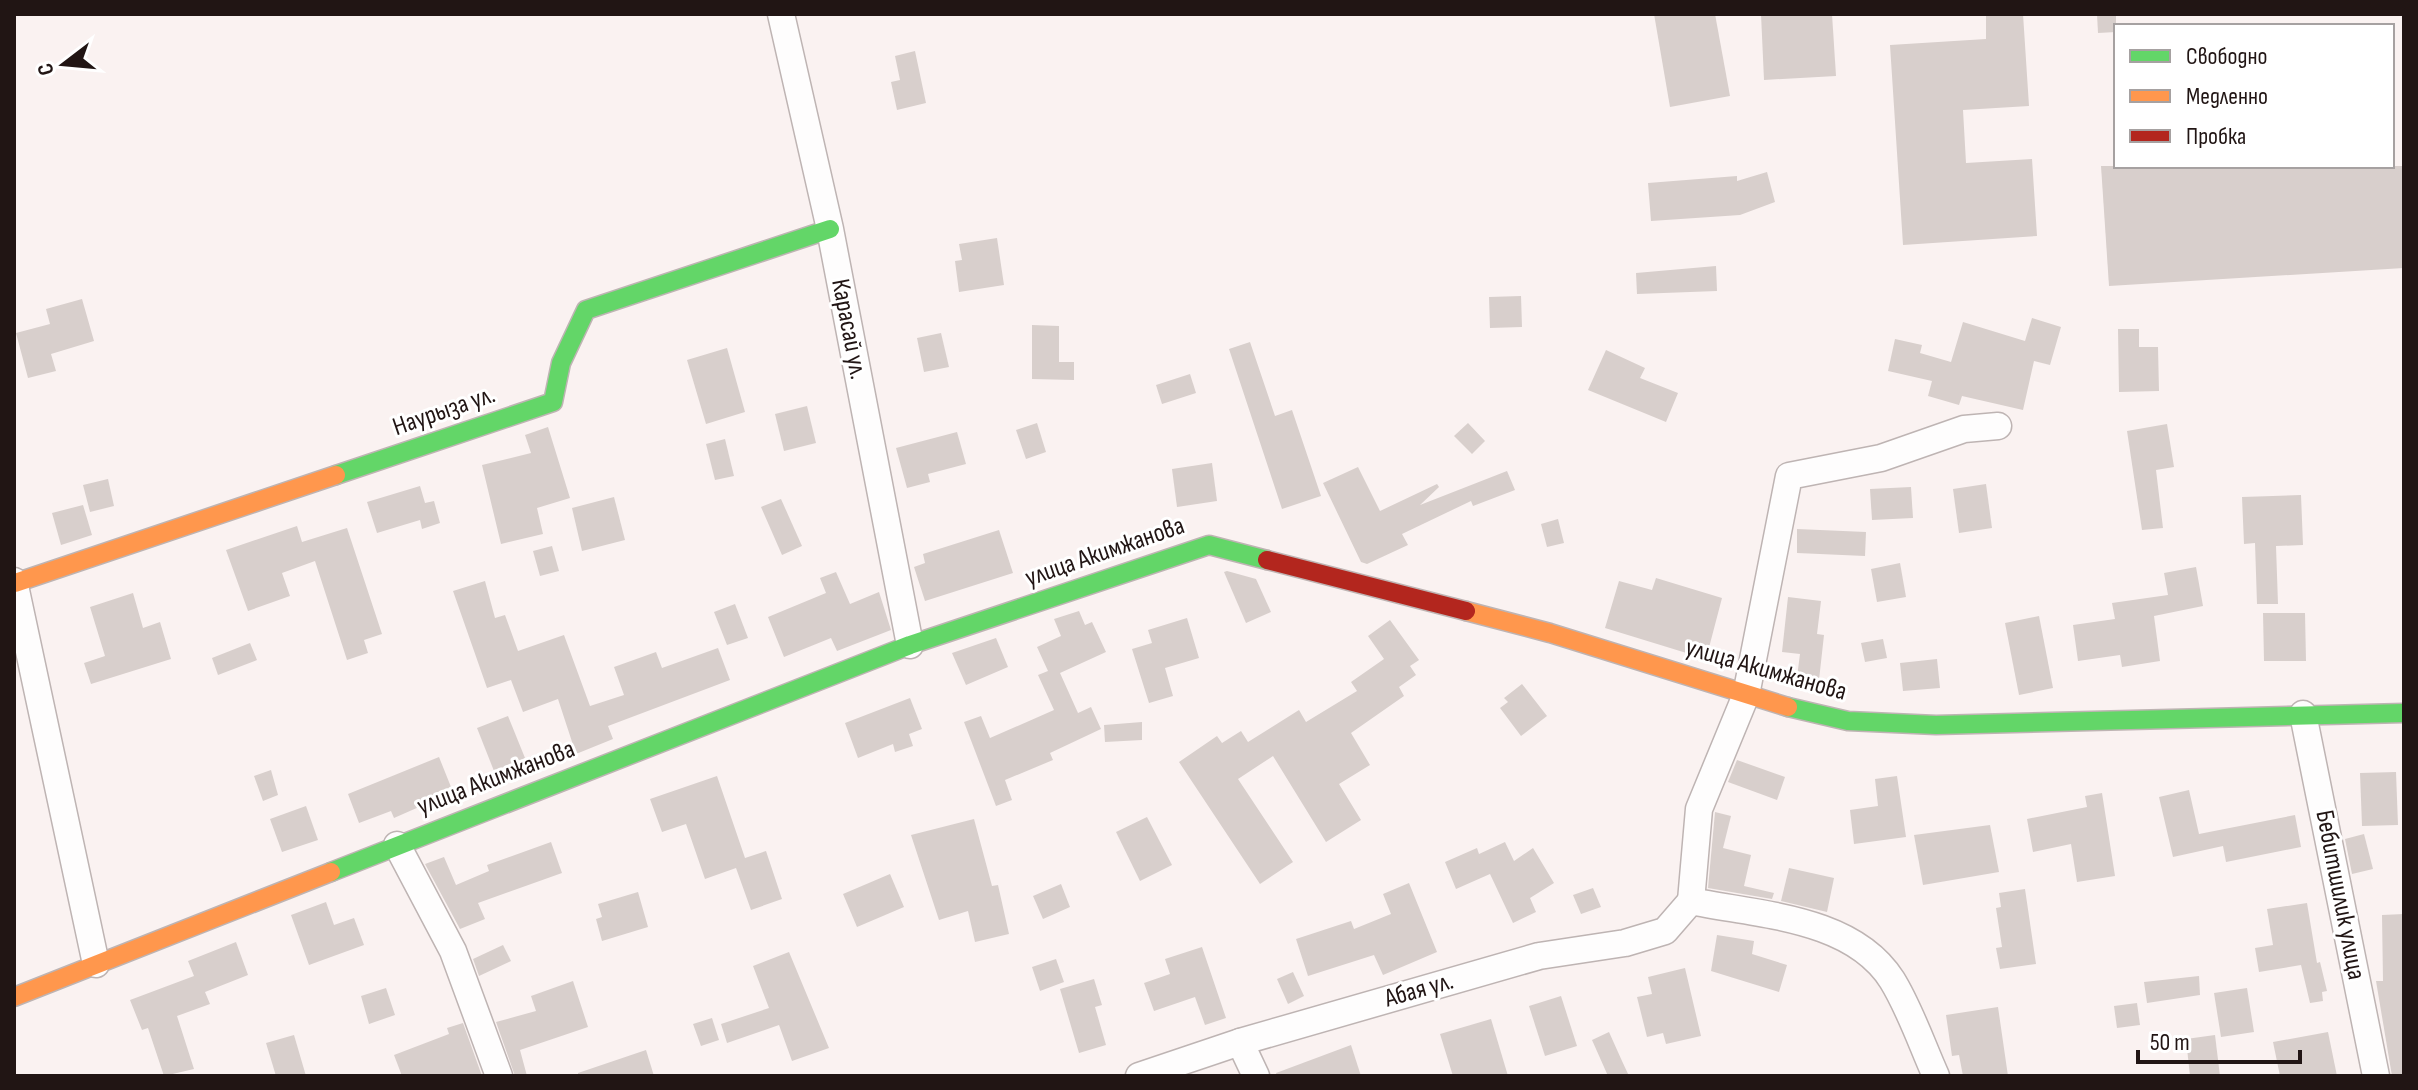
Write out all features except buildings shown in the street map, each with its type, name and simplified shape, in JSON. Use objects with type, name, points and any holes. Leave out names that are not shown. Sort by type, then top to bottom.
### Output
[{"type":"street","name":"Карасай ул.","points":[[781,14],[830,229],[910,645]]},
{"type":"street","name":"Наурыза ул.","points":[[14,582],[553,402],[561,363],[586,310],[830,229]]},
{"type":"street","points":[[1936,1076],[1892,980],[1866,951],[1831,931],[1691,901],[1699,809],[1746,695],[1789,476],[1881,458],[1964,429],[1998,426]]},
{"type":"street","name":"улица Акимжанова","points":[[14,997],[910,645],[1209,545],[1550,633],[1746,695],[1848,721],[1936,725],[2404,713]]},
{"type":"street","points":[[14,582],[96,964]]},
{"type":"street","name":"Бебитшилик улица","points":[[2303,714],[2376,1076]]},
{"type":"street","points":[[397,845],[453,951],[499,1076]]},
{"type":"street","name":"Абая ул.","points":[[1139,1076],[1240,1042],[1539,956],[1625,943],[1665,931],[1691,901]]},
{"type":"street","points":[[1240,1042],[1256,1076]]},
{"type":"traffic: fast","points":[[336,475],[553,402],[561,363],[586,310],[830,229]]},
{"type":"traffic: fast","points":[[331,872],[910,645],[1209,545],[1267,560]]},
{"type":"traffic: fast","points":[[1788,707],[1848,721],[1936,725],[2404,713]]},
{"type":"traffic: slow","points":[[15,583],[336,475]]},
{"type":"traffic: slow","points":[[1466,611],[1550,633],[1788,707]]},
{"type":"traffic: slow","points":[[14,997],[331,872]]},
{"type":"traffic: jam","points":[[1267,560],[1466,611]]}]
